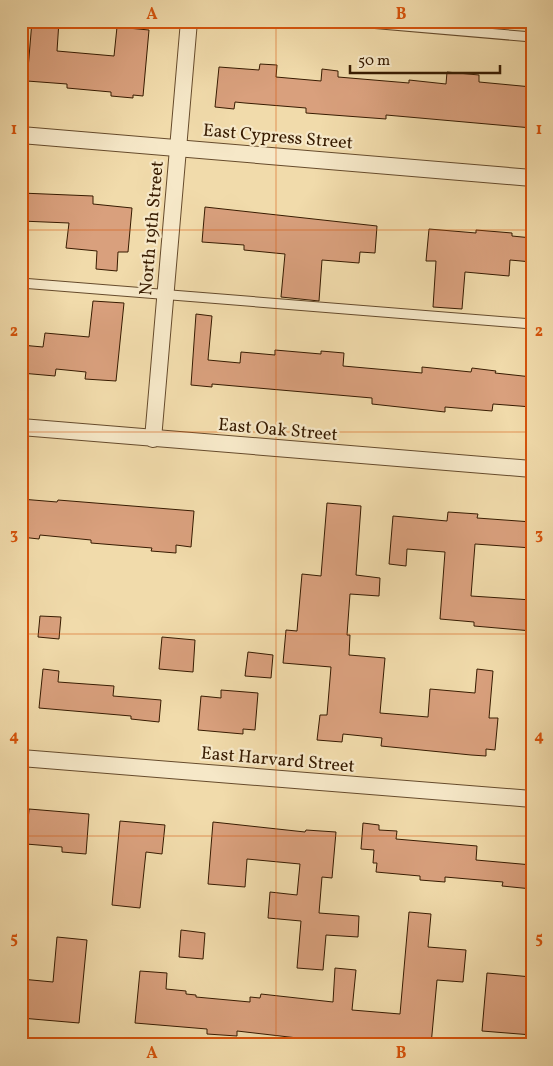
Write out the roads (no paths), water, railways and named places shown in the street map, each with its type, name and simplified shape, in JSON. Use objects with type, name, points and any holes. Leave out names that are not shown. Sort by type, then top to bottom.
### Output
[{"type":"street","name":"North 19th Street","points":[[153,439],[189,21]]},
{"type":"street","name":"East Cypress Street","points":[[21,135],[532,178]]},
{"type":"street","name":"East Oak Street","points":[[21,427],[532,469]]},
{"type":"street","name":"East Harvard Street","points":[[21,758],[532,799]]},
{"type":"lane","points":[[346,21],[532,37]]},
{"type":"lane","points":[[21,283],[532,324]]}]
